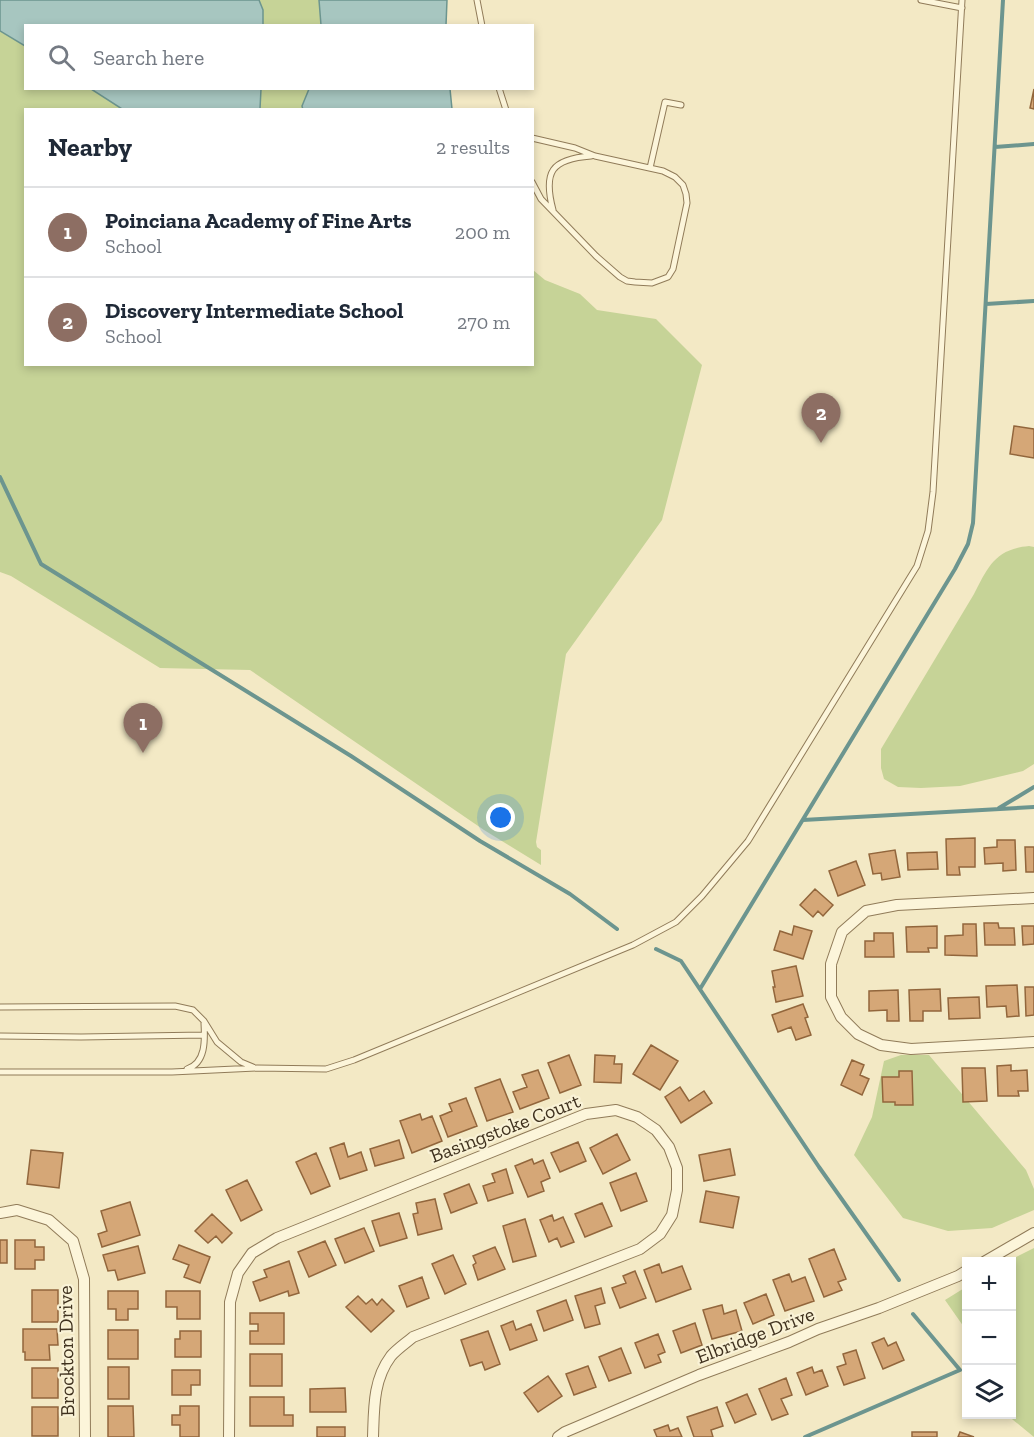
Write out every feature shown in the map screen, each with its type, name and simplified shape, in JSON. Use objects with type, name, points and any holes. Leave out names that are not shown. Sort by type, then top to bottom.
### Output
[{"type":"street","points":[[1034,898],[897,905],[866,911],[842,933],[831,964],[831,997],[841,1017],[858,1034],[881,1045],[911,1049],[1034,1042]]},
{"type":"street","name":"Basingstoke Court","points":[[229,1437],[230,1302],[238,1273],[252,1253],[277,1238],[586,1114],[616,1110],[637,1117],[656,1130],[669,1147],[677,1168],[677,1190],[672,1215],[660,1234],[640,1249],[413,1338],[392,1354],[378,1380],[373,1437]]},
{"type":"street","name":"Brockton Drive","points":[[0,1213],[17,1210],[49,1220],[73,1241],[84,1279],[85,1437]]},
{"type":"street","points":[[993,1257],[1034,1233]]},
{"type":"street","name":"Elbridge Drive","points":[[558,1437],[699,1375],[879,1308],[962,1274]]},
{"type":"lane","points":[[477,0],[482,24]]},
{"type":"lane","points":[[921,0],[962,8]]},
{"type":"lane","points":[[0,1072],[326,1069],[354,1060],[633,945],[676,922],[702,896],[748,841],[917,566],[928,531],[933,492],[962,0]]},
{"type":"lane","points":[[500,90],[505,108]]},
{"type":"lane","points":[[650,168],[665,102],[681,105]]},
{"type":"lane","points":[[534,138],[575,148],[595,156],[663,171],[683,184],[687,203],[674,269],[668,277],[645,283],[627,281],[620,277],[596,256],[541,199],[534,186]]},
{"type":"lane","points":[[554,212],[548,189],[554,169],[564,160],[595,156]]},
{"type":"lane","points":[[0,1007],[175,1006],[193,1010],[204,1021],[217,1042],[241,1062],[257,1068]]},
{"type":"lane","points":[[172,1072],[191,1068],[202,1056],[204,1021]]},
{"type":"lane","points":[[0,1036],[204,1035]]},
{"type":"green space","points":[[259,0],[319,0],[321,24],[263,24],[263,10]]},
{"type":"green space","points":[[0,31],[24,45],[24,90],[93,90],[120,108],[24,108],[24,366],[534,366],[534,271],[545,280],[580,294],[597,310],[656,319],[702,365],[662,520],[566,654],[536,842],[537,847],[541,850],[541,865],[484,830],[250,670],[160,668],[11,576],[0,572]]},
{"type":"green space","points":[[261,90],[309,90],[303,108],[260,108]]},
{"type":"green space","points":[[1029,546],[1034,547],[1034,764],[1023,771],[960,786],[898,787],[884,779],[881,768],[881,749],[984,576],[1000,555]]},
{"type":"green space","points":[[901,1055],[929,1055],[1026,1170],[1034,1189],[1034,1210],[992,1228],[948,1231],[903,1218],[854,1155],[872,1117],[884,1061]]},
{"type":"green space","points":[[1034,1248],[1034,1437],[1012,1419],[1016,1419],[1016,1257]]},
{"type":"green space","points":[[962,1289],[962,1324],[945,1300]]},
{"type":"water","points":[[0,0],[259,0],[263,10],[263,24],[24,24],[24,45],[0,31]]},
{"type":"water","points":[[319,0],[447,0],[446,24],[321,24]]},
{"type":"water","points":[[93,90],[261,90],[260,108],[120,108]]},
{"type":"water","points":[[309,90],[450,90],[452,108],[302,108]]},
{"type":"building","points":[[1034,89],[1034,109],[1030,108]]},
{"type":"building","points":[[1014,426],[1034,429],[1034,458],[1010,454]]},
{"type":"building","points":[[975,838],[975,867],[959,867],[960,875],[947,875],[946,839]]},
{"type":"building","points":[[997,840],[1015,840],[1016,870],[1003,871],[1003,863],[985,864],[984,848],[997,847]]},
{"type":"building","points":[[1025,847],[1034,847],[1034,872],[1026,872]]},
{"type":"building","points":[[895,850],[900,877],[882,880],[881,873],[873,874],[869,854]]},
{"type":"building","points":[[937,852],[938,869],[908,870],[907,853]]},
{"type":"building","points":[[856,861],[865,885],[838,896],[829,871]]},
{"type":"building","points":[[815,889],[833,905],[823,916],[818,911],[813,917],[800,905]]},
{"type":"building","points":[[984,923],[998,923],[999,928],[1014,928],[1015,945],[985,945]]},
{"type":"building","points":[[963,924],[976,924],[977,956],[945,955],[945,936],[963,935]]},
{"type":"building","points":[[794,926],[812,931],[803,959],[774,950],[780,931],[792,935]]},
{"type":"building","points":[[937,926],[937,948],[928,948],[929,952],[907,952],[906,927]]},
{"type":"building","points":[[1022,926],[1034,926],[1034,944],[1023,945]]},
{"type":"building","points":[[874,933],[893,933],[894,957],[865,957],[865,941],[874,941]]},
{"type":"building","points":[[796,966],[803,996],[776,1002],[772,971]]},
{"type":"building","points":[[1017,985],[1019,1016],[1007,1017],[1006,1006],[987,1007],[986,986]]},
{"type":"building","points":[[1025,987],[1034,987],[1034,1015],[1026,1016]]},
{"type":"building","points":[[940,989],[941,1011],[923,1011],[923,1021],[910,1021],[909,990]]},
{"type":"building","points":[[898,990],[899,1021],[887,1021],[887,1010],[869,1011],[869,991]]},
{"type":"building","points":[[979,997],[980,1018],[949,1019],[948,998]]},
{"type":"building","points":[[803,1004],[811,1035],[796,1040],[791,1027],[778,1032],[772,1015]]},
{"type":"building","points":[[651,1045],[678,1061],[660,1090],[633,1074]]},
{"type":"building","points":[[569,1055],[581,1085],[560,1093],[548,1063]]},
{"type":"building","points":[[595,1055],[615,1056],[614,1064],[622,1064],[621,1083],[594,1082]]},
{"type":"building","points":[[852,1060],[864,1065],[860,1075],[869,1079],[862,1095],[841,1085]]},
{"type":"building","points":[[1011,1065],[1011,1071],[1027,1070],[1028,1091],[1018,1091],[1019,1096],[998,1096],[997,1066]]},
{"type":"building","points":[[962,1068],[985,1068],[987,1101],[963,1102]]},
{"type":"building","points":[[538,1070],[549,1098],[520,1109],[513,1092],[527,1087],[522,1075]]},
{"type":"building","points":[[899,1071],[912,1071],[913,1105],[883,1102],[882,1077],[899,1077]]},
{"type":"building","points":[[500,1079],[513,1112],[487,1121],[475,1088]]},
{"type":"building","points":[[680,1087],[689,1101],[704,1091],[712,1103],[681,1123],[665,1097]]},
{"type":"building","points":[[466,1098],[477,1126],[448,1137],[440,1116],[452,1111],[449,1104]]},
{"type":"building","points":[[420,1114],[422,1120],[432,1116],[442,1141],[412,1153],[400,1121]]},
{"type":"building","points":[[617,1134],[630,1160],[603,1174],[590,1148]]},
{"type":"building","points":[[399,1140],[404,1158],[375,1166],[370,1149]]},
{"type":"building","points":[[578,1142],[586,1161],[560,1172],[551,1153]]},
{"type":"building","points":[[344,1143],[348,1157],[361,1152],[367,1170],[340,1179],[330,1148]]},
{"type":"building","points":[[730,1149],[735,1175],[704,1181],[699,1155]]},
{"type":"building","points":[[31,1150],[63,1153],[59,1188],[27,1184]]},
{"type":"building","points":[[316,1153],[330,1186],[311,1194],[296,1162]]},
{"type":"building","points":[[532,1159],[534,1164],[543,1160],[550,1178],[541,1182],[544,1191],[528,1197],[515,1166]]},
{"type":"building","points":[[506,1169],[513,1193],[488,1201],[483,1186],[495,1182],[492,1174]]},
{"type":"building","points":[[636,1173],[647,1201],[621,1211],[610,1183]]},
{"type":"building","points":[[247,1180],[262,1210],[241,1221],[226,1190]]},
{"type":"building","points":[[469,1184],[477,1203],[451,1213],[444,1194]]},
{"type":"building","points":[[706,1191],[739,1197],[733,1228],[700,1222]]},
{"type":"building","points":[[435,1199],[442,1229],[418,1235],[413,1214],[418,1213],[416,1203]]},
{"type":"building","points":[[130,1202],[140,1235],[102,1247],[98,1234],[107,1231],[101,1211]]},
{"type":"building","points":[[602,1203],[612,1226],[585,1237],[575,1214]]},
{"type":"building","points":[[399,1213],[407,1238],[380,1246],[372,1221]]},
{"type":"building","points":[[212,1214],[232,1233],[222,1243],[216,1236],[208,1243],[195,1231]]},
{"type":"building","points":[[552,1215],[554,1221],[563,1217],[574,1242],[561,1247],[557,1238],[549,1242],[540,1220]]},
{"type":"building","points":[[525,1219],[536,1256],[513,1262],[503,1226]]},
{"type":"building","points":[[364,1228],[374,1251],[345,1263],[335,1239]]},
{"type":"building","points":[[0,1240],[7,1240],[7,1263],[0,1263]]},
{"type":"building","points":[[15,1240],[35,1240],[35,1247],[44,1247],[44,1260],[35,1260],[35,1269],[15,1269]]},
{"type":"building","points":[[325,1241],[336,1265],[309,1277],[298,1252]]},
{"type":"building","points":[[179,1245],[210,1257],[200,1283],[184,1277],[189,1265],[173,1259]]},
{"type":"building","points":[[138,1246],[145,1273],[118,1280],[115,1270],[108,1271],[103,1255]]},
{"type":"building","points":[[495,1247],[505,1269],[478,1280],[473,1265],[476,1263],[473,1256]]},
{"type":"building","points":[[834,1249],[846,1279],[838,1282],[842,1290],[824,1297],[809,1259]]},
{"type":"building","points":[[453,1255],[466,1284],[445,1294],[432,1264]]},
{"type":"building","points":[[289,1261],[299,1293],[289,1296],[288,1291],[260,1301],[253,1282],[267,1277],[264,1270]]},
{"type":"building","points":[[659,1264],[662,1273],[682,1266],[691,1289],[656,1302],[644,1270]]},
{"type":"building","points":[[635,1271],[646,1298],[620,1308],[612,1288],[626,1283],[623,1276]]},
{"type":"building","points":[[789,1274],[792,1282],[805,1277],[814,1301],[785,1311],[773,1280]]},
{"type":"building","points":[[422,1277],[429,1298],[407,1307],[399,1286]]},
{"type":"building","points":[[601,1288],[605,1303],[595,1306],[600,1324],[585,1328],[575,1296]]},
{"type":"building","points":[[32,1290],[58,1290],[58,1322],[32,1322]]},
{"type":"building","points":[[108,1291],[138,1291],[138,1309],[128,1309],[128,1320],[116,1320],[116,1309],[108,1309]]},
{"type":"building","points":[[166,1291],[200,1291],[200,1319],[177,1319],[177,1307],[166,1307]]},
{"type":"building","points":[[766,1294],[774,1315],[753,1324],[744,1303]]},
{"type":"building","points":[[358,1296],[366,1304],[372,1299],[377,1305],[382,1299],[394,1311],[371,1332],[346,1307]]},
{"type":"building","points":[[566,1300],[573,1320],[544,1331],[537,1311]]},
{"type":"building","points":[[722,1305],[724,1314],[736,1310],[742,1331],[712,1339],[703,1310]]},
{"type":"building","points":[[250,1313],[284,1313],[284,1344],[250,1344],[250,1331],[258,1331],[258,1324],[250,1324]]},
{"type":"building","points":[[513,1321],[516,1330],[531,1324],[537,1340],[510,1350],[501,1326]]},
{"type":"building","points":[[695,1323],[702,1345],[681,1353],[673,1331]]},
{"type":"building","points":[[23,1329],[57,1329],[58,1345],[49,1345],[50,1360],[25,1360]]},
{"type":"building","points":[[108,1330],[138,1330],[138,1359],[108,1359]]},
{"type":"building","points":[[180,1331],[201,1331],[201,1357],[175,1357],[175,1339],[180,1339]]},
{"type":"building","points":[[488,1331],[500,1364],[485,1370],[482,1362],[470,1366],[461,1340]]},
{"type":"building","points":[[658,1334],[665,1352],[658,1355],[661,1362],[645,1368],[635,1343]]},
{"type":"building","points":[[884,1338],[888,1346],[896,1342],[904,1360],[883,1369],[872,1343]]},
{"type":"building","points":[[621,1348],[631,1373],[609,1381],[599,1357]]},
{"type":"building","points":[[856,1350],[865,1378],[844,1385],[837,1367],[846,1364],[843,1354]]},
{"type":"building","points":[[250,1354],[282,1354],[282,1386],[250,1386]]},
{"type":"building","points":[[588,1366],[596,1387],[574,1395],[566,1374]]},
{"type":"building","points":[[108,1367],[129,1367],[129,1399],[108,1399]]},
{"type":"building","points":[[812,1367],[814,1373],[822,1370],[828,1386],[806,1395],[797,1373]]},
{"type":"building","points":[[32,1368],[58,1368],[58,1398],[32,1398]]},
{"type":"building","points":[[172,1370],[200,1370],[200,1385],[191,1385],[191,1395],[172,1395]]},
{"type":"building","points":[[548,1376],[562,1396],[538,1412],[524,1393]]},
{"type":"building","points":[[786,1378],[792,1395],[781,1399],[788,1414],[772,1420],[759,1389]]},
{"type":"building","points":[[345,1388],[346,1412],[310,1412],[310,1389]]},
{"type":"building","points":[[747,1394],[756,1414],[735,1423],[726,1403]]},
{"type":"building","points":[[250,1397],[284,1397],[284,1415],[293,1415],[293,1426],[250,1426]]},
{"type":"building","points":[[108,1406],[133,1406],[134,1437],[108,1437]]},
{"type":"building","points":[[180,1406],[199,1406],[199,1437],[180,1437],[180,1425],[172,1425],[172,1415],[180,1415]]},
{"type":"building","points":[[32,1407],[58,1407],[58,1436],[32,1436]]},
{"type":"building","points":[[717,1407],[723,1426],[711,1430],[713,1437],[694,1437],[687,1417]]},
{"type":"building","points":[[668,1425],[670,1431],[678,1428],[682,1437],[657,1437],[654,1430]]},
{"type":"building","points":[[317,1427],[345,1427],[345,1437],[317,1437]]},
{"type":"building","points":[[912,1432],[937,1432],[937,1437],[912,1437]]},
{"type":"building","points":[[960,1432],[974,1437],[958,1437]]},
{"type":"waterway","points":[[700,989],[968,544],[973,523],[1003,0]]},
{"type":"waterway","points":[[995,147],[1034,144]]},
{"type":"waterway","points":[[986,304],[1034,301]]},
{"type":"waterway","points":[[0,477],[41,564],[351,756],[480,841],[570,894],[617,929]]},
{"type":"waterway","points":[[999,808],[1034,787]]},
{"type":"waterway","points":[[803,820],[1034,807]]},
{"type":"waterway","points":[[656,949],[681,961],[819,1167],[899,1280]]},
{"type":"waterway","points":[[805,1437],[960,1370],[913,1314]]},
{"type":"place","name":"Discovery Intermediate School","points":[[821,443]]},
{"type":"place","name":"Poinciana Academy of Fine Arts","points":[[143,753]]}]
